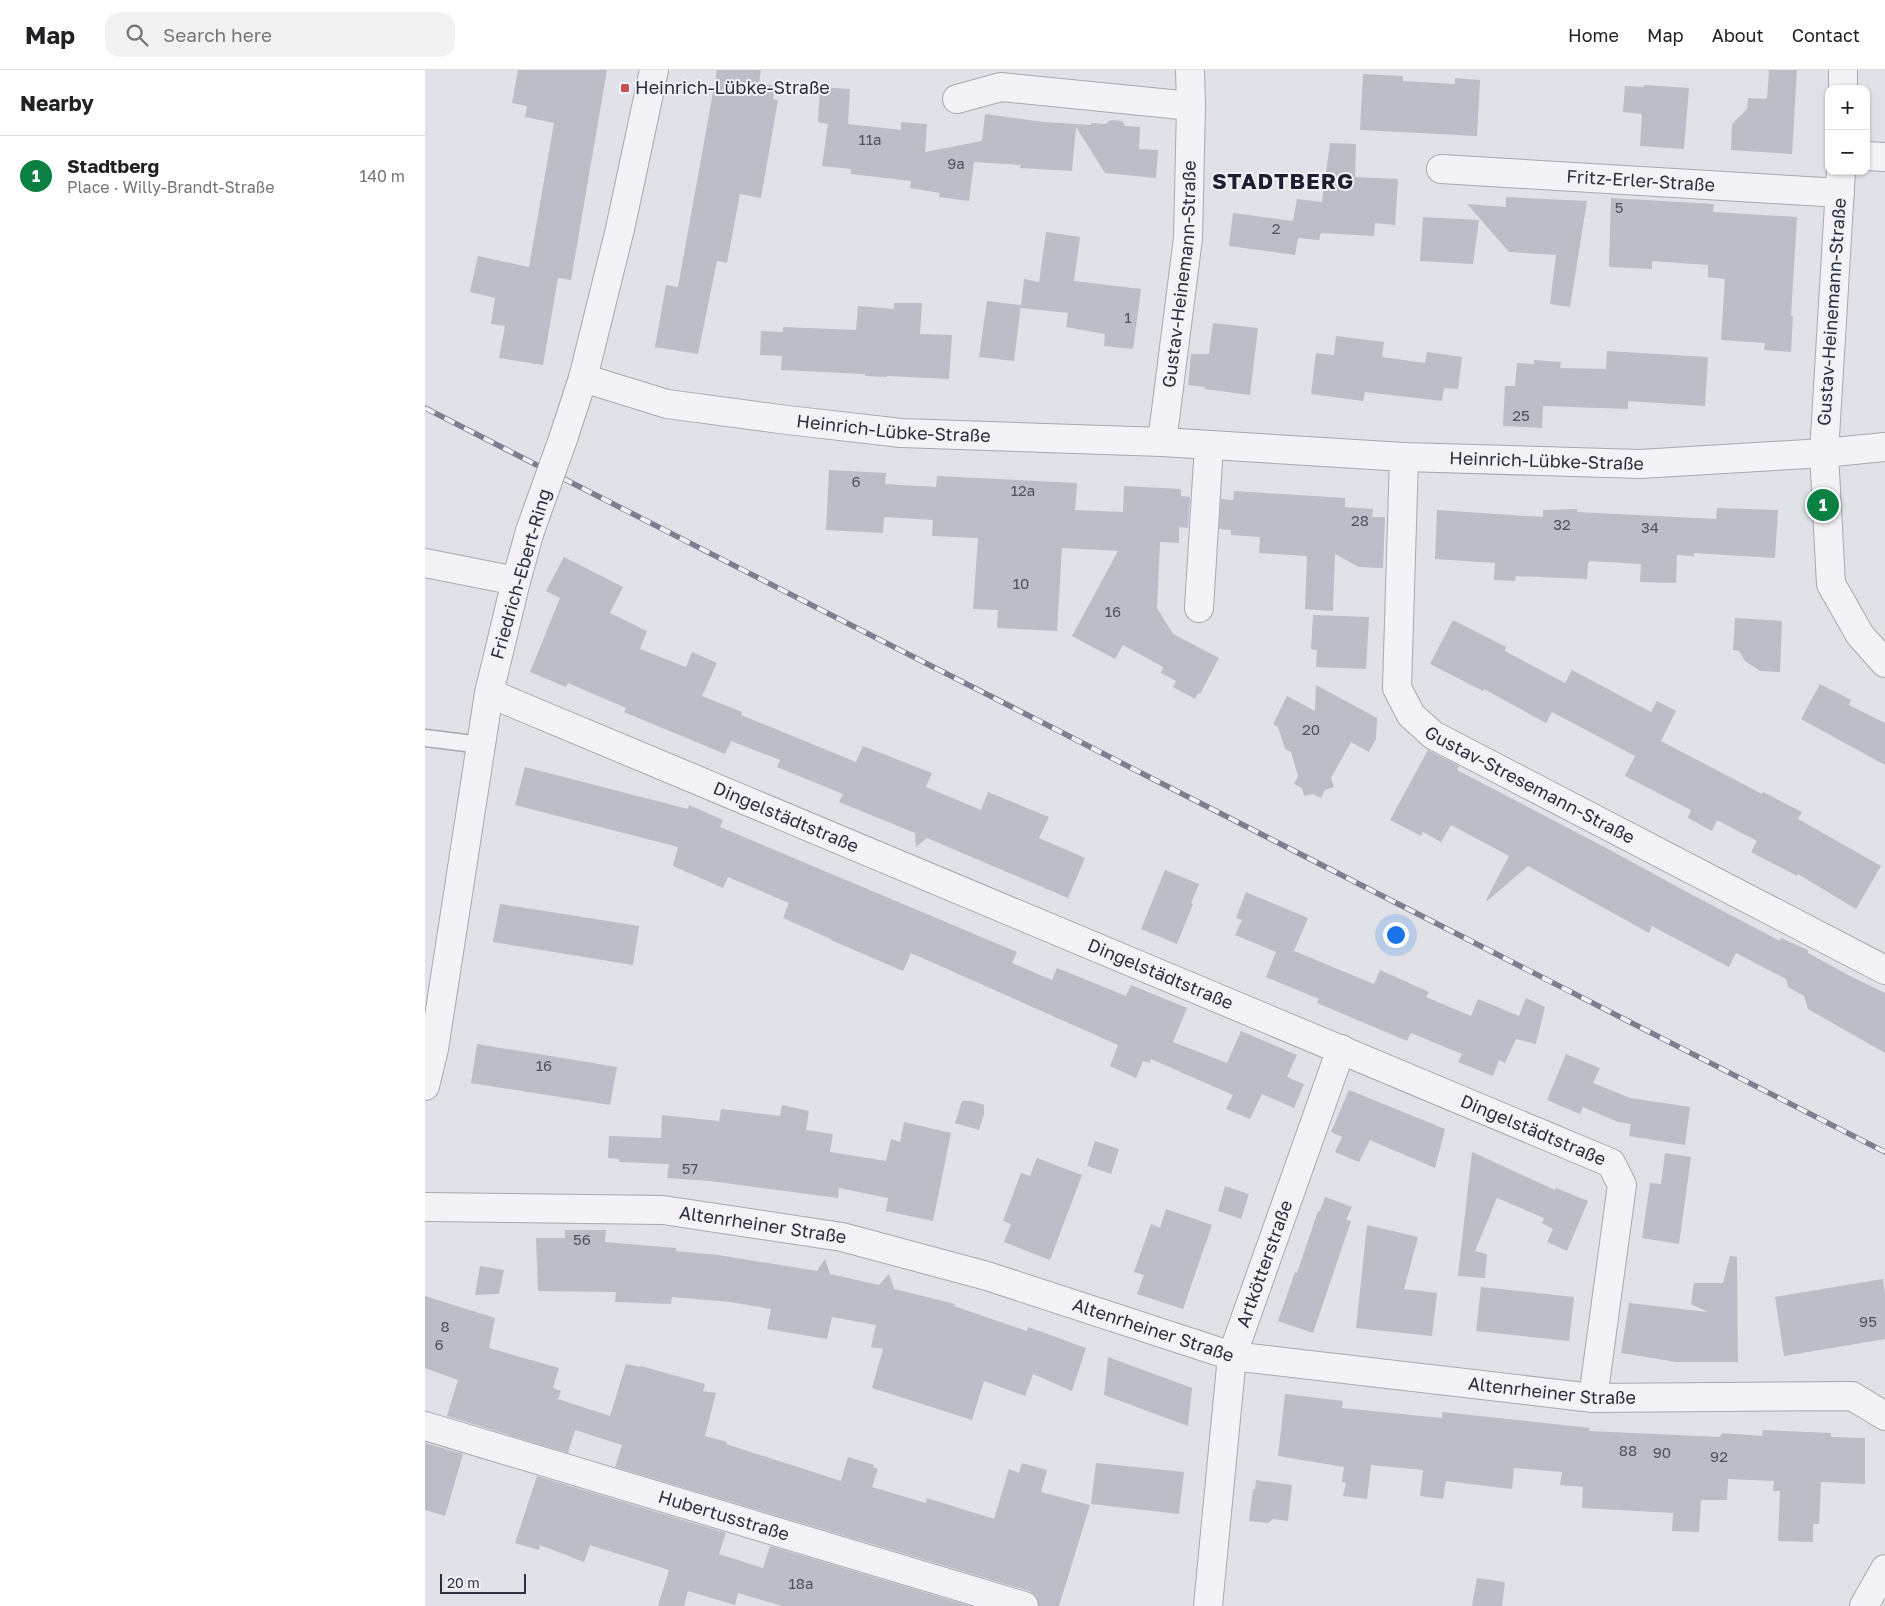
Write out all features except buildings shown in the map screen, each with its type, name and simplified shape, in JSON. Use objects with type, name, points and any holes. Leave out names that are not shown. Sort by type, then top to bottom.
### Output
[{"type":"street","name":"Friedrich-Ebert-Ring","points":[[425,1086],[434,1049],[489,693],[530,531],[583,378],[620,229],[654,70]]},
{"type":"street","name":"Gustav-Heinemann-Straße","points":[[1162,442],[1187,238],[1191,106],[1190,70]]},
{"type":"street","points":[[1843,70],[1843,85]]},
{"type":"street","points":[[957,99],[1001,86],[1191,106]]},
{"type":"street","points":[[1870,156],[1885,157]]},
{"type":"street","name":"Fritz-Erler-Straße","points":[[1441,169],[1840,182]]},
{"type":"street","name":"Gustav-Heinemann-Straße","points":[[1840,182],[1824,453],[1831,584],[1859,635],[1885,663]]},
{"type":"street","name":"Heinrich-Lübke-Straße","points":[[583,378],[667,404],[901,433],[1162,442],[1403,457],[1640,464],[1885,448]]},
{"type":"street","points":[[1199,608],[1209,445]]},
{"type":"street","name":"Gustav-Stresemann-Straße","points":[[1403,457],[1397,688],[1411,715],[1433,735],[1885,970]]},
{"type":"street","points":[[425,563],[516,581]]},
{"type":"street","name":"Dingelstädtstraße","points":[[489,693],[1611,1163],[1622,1185],[1593,1398]]},
{"type":"street","name":"Artkötterstraße","points":[[1208,1606],[1232,1356],[1341,1049]]},
{"type":"street","name":"Altenrheiner Straße","points":[[425,1207],[663,1210],[842,1237],[987,1276],[1232,1356],[1593,1398],[1852,1396],[1885,1416]]},
{"type":"street","name":"Hubertusstraße","points":[[425,1426],[1024,1606]]},
{"type":"street","points":[[1864,1606],[1885,1569]]},
{"type":"lane","points":[[425,738],[481,746]]},
{"type":"railway","points":[[425,408],[1885,1152]]},
{"type":"place","name":"Heinrich-Lübke-Straße","points":[[625,88]]},
{"type":"place","name":"Stadtberg","points":[[1823,505]]},
{"type":"district","name":"STADTBERG","points":[[1283,181]]}]
